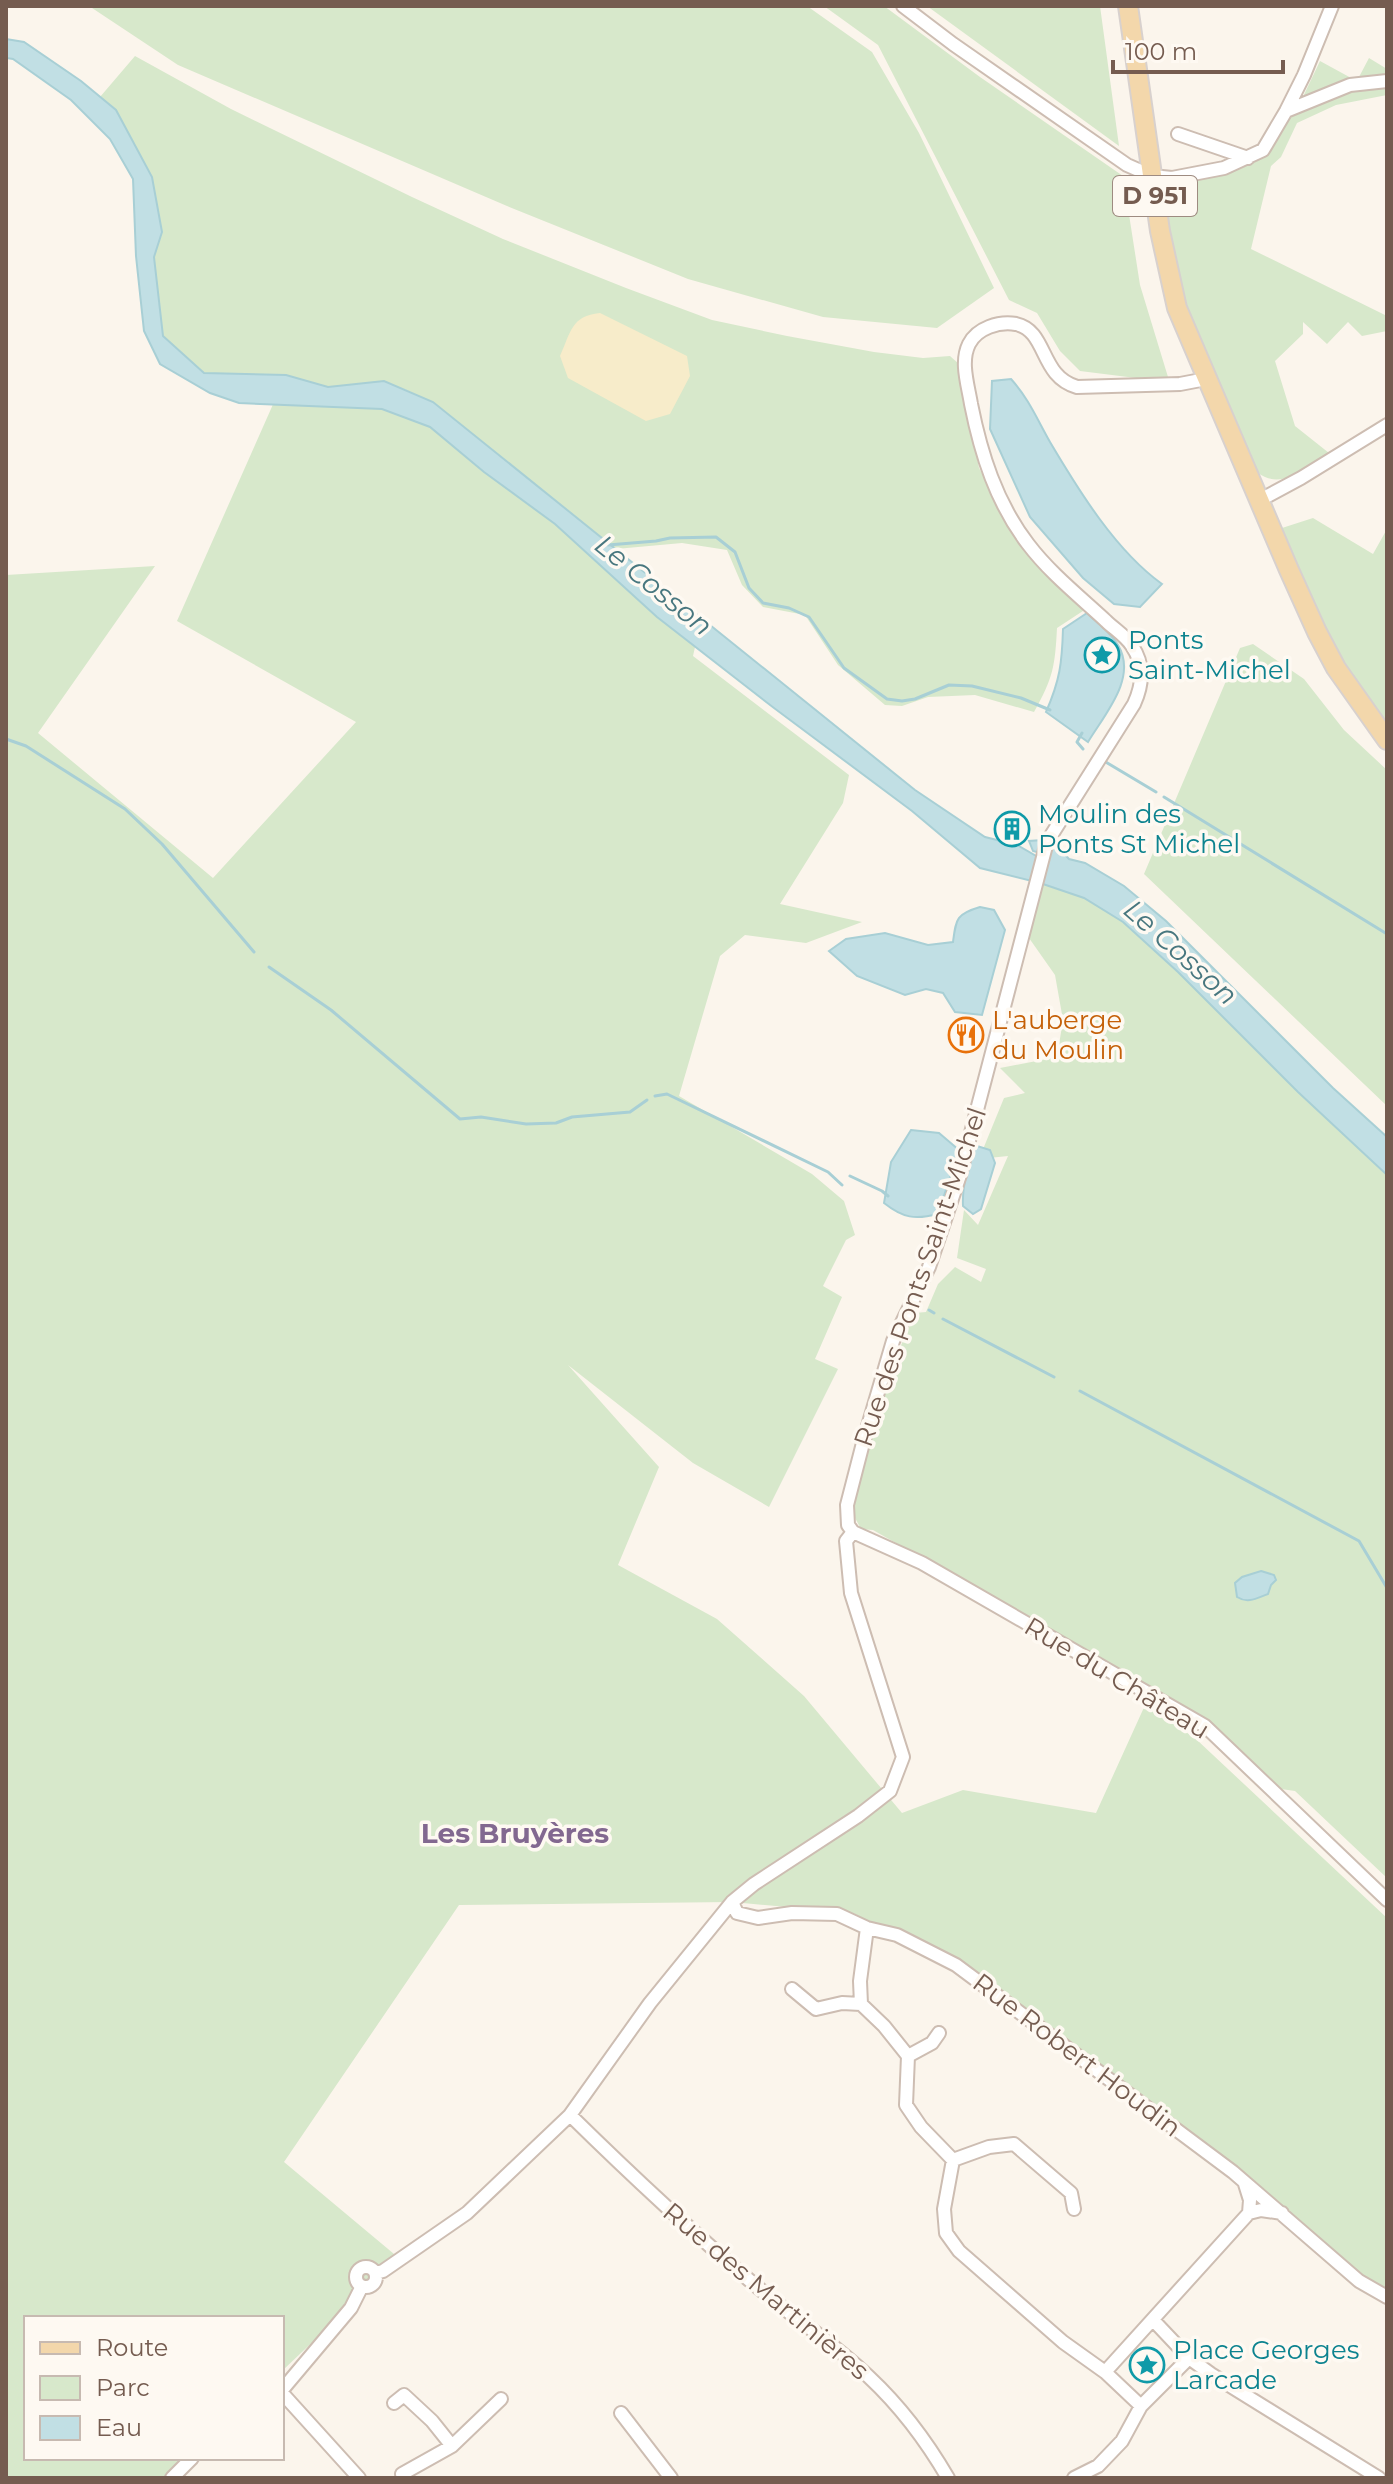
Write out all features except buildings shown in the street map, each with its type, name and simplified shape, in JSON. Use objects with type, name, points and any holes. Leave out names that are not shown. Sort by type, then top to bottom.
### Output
[{"type":"main road","name":"D 951","points":[[1128,6],[1160,231],[1177,308],[1289,570],[1336,668],[1387,740]]},
{"type":"street","points":[[903,6],[1127,165],[1152,176],[1172,178],[1224,168],[1263,150],[1304,75],[1332,6]]},
{"type":"street","points":[[1286,111],[1350,85],[1387,81]]},
{"type":"street","points":[[1178,134],[1248,158]]},
{"type":"street","name":"Rue des Ponts Saint-Michel","points":[[284,2389],[351,2308],[362,2286],[373,2284],[376,2273],[467,2213],[570,2115],[650,2003],[732,1902],[890,1791],[903,1757],[851,1593],[846,1541],[853,1532],[848,1525],[847,1505],[893,1341],[929,1267],[960,1175],[1047,842],[1134,704],[1142,673],[1132,644],[1050,570],[1026,543],[998,495],[980,448],[965,369],[966,350],[983,329],[998,324],[1014,324],[1036,337],[1056,375],[1070,385],[1180,384],[1206,379]]},
{"type":"street","points":[[1260,500],[1387,425]]},
{"type":"street","name":"Rue du Château","points":[[853,1532],[922,1563],[1205,1726],[1387,1900]]},
{"type":"street","name":"Rue Robert Houdin","points":[[732,1902],[737,1913],[758,1918],[792,1913],[837,1914],[867,1928],[897,1935],[956,1965],[1245,2182],[1359,2281],[1387,2297]]},
{"type":"street","points":[[861,2004],[860,1981],[867,1928]]},
{"type":"street","points":[[792,1989],[816,2009],[842,2003],[861,2004],[884,2026],[908,2056],[906,2105],[921,2127],[953,2160]]},
{"type":"street","points":[[908,2056],[932,2043],[939,2033]]},
{"type":"street","name":"Rue des Martinières","points":[[570,2115],[649,2192],[736,2269],[870,2377],[908,2420],[948,2478]]},
{"type":"street","points":[[953,2160],[989,2147],[1014,2144],[1071,2193],[1074,2209]]},
{"type":"street","points":[[953,2160],[944,2209],[946,2233],[959,2251],[1063,2342],[1105,2372],[1141,2406]]},
{"type":"street","points":[[1245,2182],[1250,2200],[1249,2213]]},
{"type":"street","points":[[1105,2372],[1249,2213],[1261,2210],[1282,2213]]},
{"type":"street","points":[[1154,2321],[1189,2358],[1211,2374],[1379,2478]]},
{"type":"street","points":[[1074,2478],[1098,2466],[1122,2441],[1141,2406],[1189,2358]]},
{"type":"street","points":[[284,2393],[359,2478]]},
{"type":"street","points":[[394,2403],[404,2395],[432,2421],[452,2446]]},
{"type":"street","points":[[400,2477],[452,2446],[501,2399]]},
{"type":"street","points":[[621,2413],[671,2478]]},
{"type":"street","points":[[172,2478],[190,2460]]},
{"type":"green space","points":[[89,6],[807,6],[872,52],[919,133],[994,288],[937,328],[823,317],[688,279],[507,206],[178,65]]},
{"type":"green space","points":[[824,6],[884,6],[1123,176],[1140,285],[1168,377],[1136,378],[1080,371],[1060,351],[1037,313],[1009,300],[878,45]]},
{"type":"green space","points":[[927,6],[1100,6],[1119,146]]},
{"type":"green space","points":[[135,56],[231,109],[412,197],[503,239],[626,288],[712,320],[874,352],[923,358],[950,356],[959,364],[979,468],[1005,516],[1086,609],[1057,628],[1052,672],[1034,712],[975,695],[928,697],[902,706],[885,705],[838,665],[805,615],[763,607],[742,585],[727,550],[682,543],[616,549],[433,402],[404,389],[695,647],[693,656],[849,775],[843,803],[780,904],[862,922],[806,943],[745,935],[720,956],[679,1096],[812,1174],[844,1201],[855,1235],[846,1240],[823,1286],[842,1297],[815,1359],[838,1369],[769,1507],[693,1463],[568,1365],[659,1467],[618,1565],[717,1619],[804,1696],[902,1813],[963,1790],[1096,1813],[1146,1703],[1197,1740],[1387,1918],[1387,2299],[1380,2297],[986,1983],[853,1913],[732,1902],[459,1905],[284,2162],[400,2259],[284,2369],[284,2316],[24,2316],[24,2460],[188,2460],[169,2478],[6,2478],[6,575],[155,566],[38,733],[213,878],[356,722],[177,621],[286,375],[204,373],[163,336],[154,257],[162,232],[116,110],[100,97]]},
{"type":"green space","points":[[1369,58],[1387,69],[1387,79],[1301,101],[1320,61],[1353,79],[1359,77]]},
{"type":"green space","points":[[1387,84],[1387,95],[1336,105],[1297,123],[1281,157],[1271,166],[1251,249],[1387,316],[1387,331],[1362,336],[1348,322],[1327,344],[1303,322],[1303,334],[1275,361],[1295,426],[1329,453],[1294,475],[1266,478],[1257,472],[1218,387],[1185,300],[1166,209],[1168,190],[1181,182],[1230,171],[1255,160],[1273,145],[1289,118],[1309,103],[1335,94]]},
{"type":"green space","points":[[1313,518],[1373,554],[1387,529],[1387,728],[1341,657],[1282,528]]},
{"type":"green space","points":[[1253,644],[1304,679],[1344,730],[1387,770],[1387,1106],[1144,874],[1240,648]]},
{"type":"green space","points":[[1040,883],[1087,887],[1387,1162],[1387,1878],[1295,1791],[1281,1789],[1200,1716],[873,1530],[861,1529],[854,1516],[855,1497],[893,1364],[915,1313],[926,1312],[938,1284],[955,1267],[981,1282],[986,1269],[957,1258],[964,1210],[978,1225],[1008,1156],[979,1159],[1004,1098],[1025,1093],[1000,1068],[1057,1057],[1063,1020],[1055,975],[1029,938]]},
{"type":"sand","points":[[600,313],[687,356],[690,376],[670,414],[646,421],[568,378],[560,356],[570,333],[583,318]]},
{"type":"water","name":"Le Cosson","points":[[6,39],[24,42],[81,81],[116,110],[152,177],[162,232],[154,257],[163,336],[204,373],[286,375],[328,387],[384,381],[433,402],[915,790],[985,837],[1017,845],[1038,857],[1047,855],[1033,851],[1029,841],[1043,840],[1058,847],[1069,859],[1085,863],[1124,886],[1166,921],[1333,1088],[1387,1137],[1387,1175],[1123,922],[1084,898],[980,868],[912,811],[657,617],[555,524],[484,472],[430,427],[382,409],[239,403],[210,393],[160,364],[144,331],[136,256],[133,179],[110,139],[71,100],[13,59],[6,58]]},
{"type":"water","points":[[1011,379],[1086,500],[1129,555],[1162,584],[1140,607],[1114,604],[1083,578],[1030,517],[990,429],[992,381]]},
{"type":"water","points":[[1087,613],[1118,645],[1124,670],[1122,683],[1110,708],[1088,742],[1046,712],[1059,671],[1063,629]]},
{"type":"water","points":[[980,907],[994,910],[1005,930],[982,1015],[955,1012],[943,993],[926,989],[905,995],[857,976],[829,951],[846,939],[885,933],[928,945],[953,942],[959,918]]},
{"type":"water","points":[[911,1130],[939,1133],[959,1150],[938,1214],[910,1216],[884,1203],[891,1162]]},
{"type":"water","points":[[977,1146],[990,1150],[995,1163],[981,1209],[973,1214],[963,1206],[963,1199],[968,1167]]},
{"type":"water","points":[[1261,1571],[1274,1575],[1276,1580],[1268,1594],[1249,1600],[1237,1597],[1235,1583],[1242,1577]]},
{"type":"waterway","name":"Le Cosson","points":[[608,545],[670,538],[716,537],[735,552],[749,588],[763,603],[789,608],[809,617],[844,668],[887,699],[915,699],[949,685],[972,686],[1021,698],[1050,710]]},
{"type":"waterway","points":[[1082,733],[1077,742],[1083,749]]},
{"type":"waterway","points":[[6,739],[26,746],[125,809],[162,844],[254,952]]},
{"type":"waterway","points":[[1104,761],[1156,792]]},
{"type":"waterway","points":[[1164,797],[1387,934]]},
{"type":"waterway","points":[[269,967],[331,1010],[460,1119],[481,1117],[526,1124],[556,1123],[572,1117],[630,1112],[647,1100]]},
{"type":"waterway","points":[[655,1096],[667,1094],[828,1172],[842,1185]]},
{"type":"waterway","points":[[850,1176],[888,1196]]},
{"type":"waterway","points":[[929,1310],[934,1313]]},
{"type":"waterway","points":[[943,1319],[1054,1377]]},
{"type":"waterway","points":[[1080,1391],[1359,1541],[1387,1588]]},
{"type":"place","name":"Ponts Saint-Michel","points":[[1102,655]]},
{"type":"place","name":"Moulin des Ponts St Michel","points":[[1012,829]]},
{"type":"place","name":"L'auberge du Moulin","points":[[966,1035]]},
{"type":"place","name":"Place Georges Larcade","points":[[1147,2365]]},
{"type":"district","name":"Les Bruyères","points":[[515,1833]]}]
